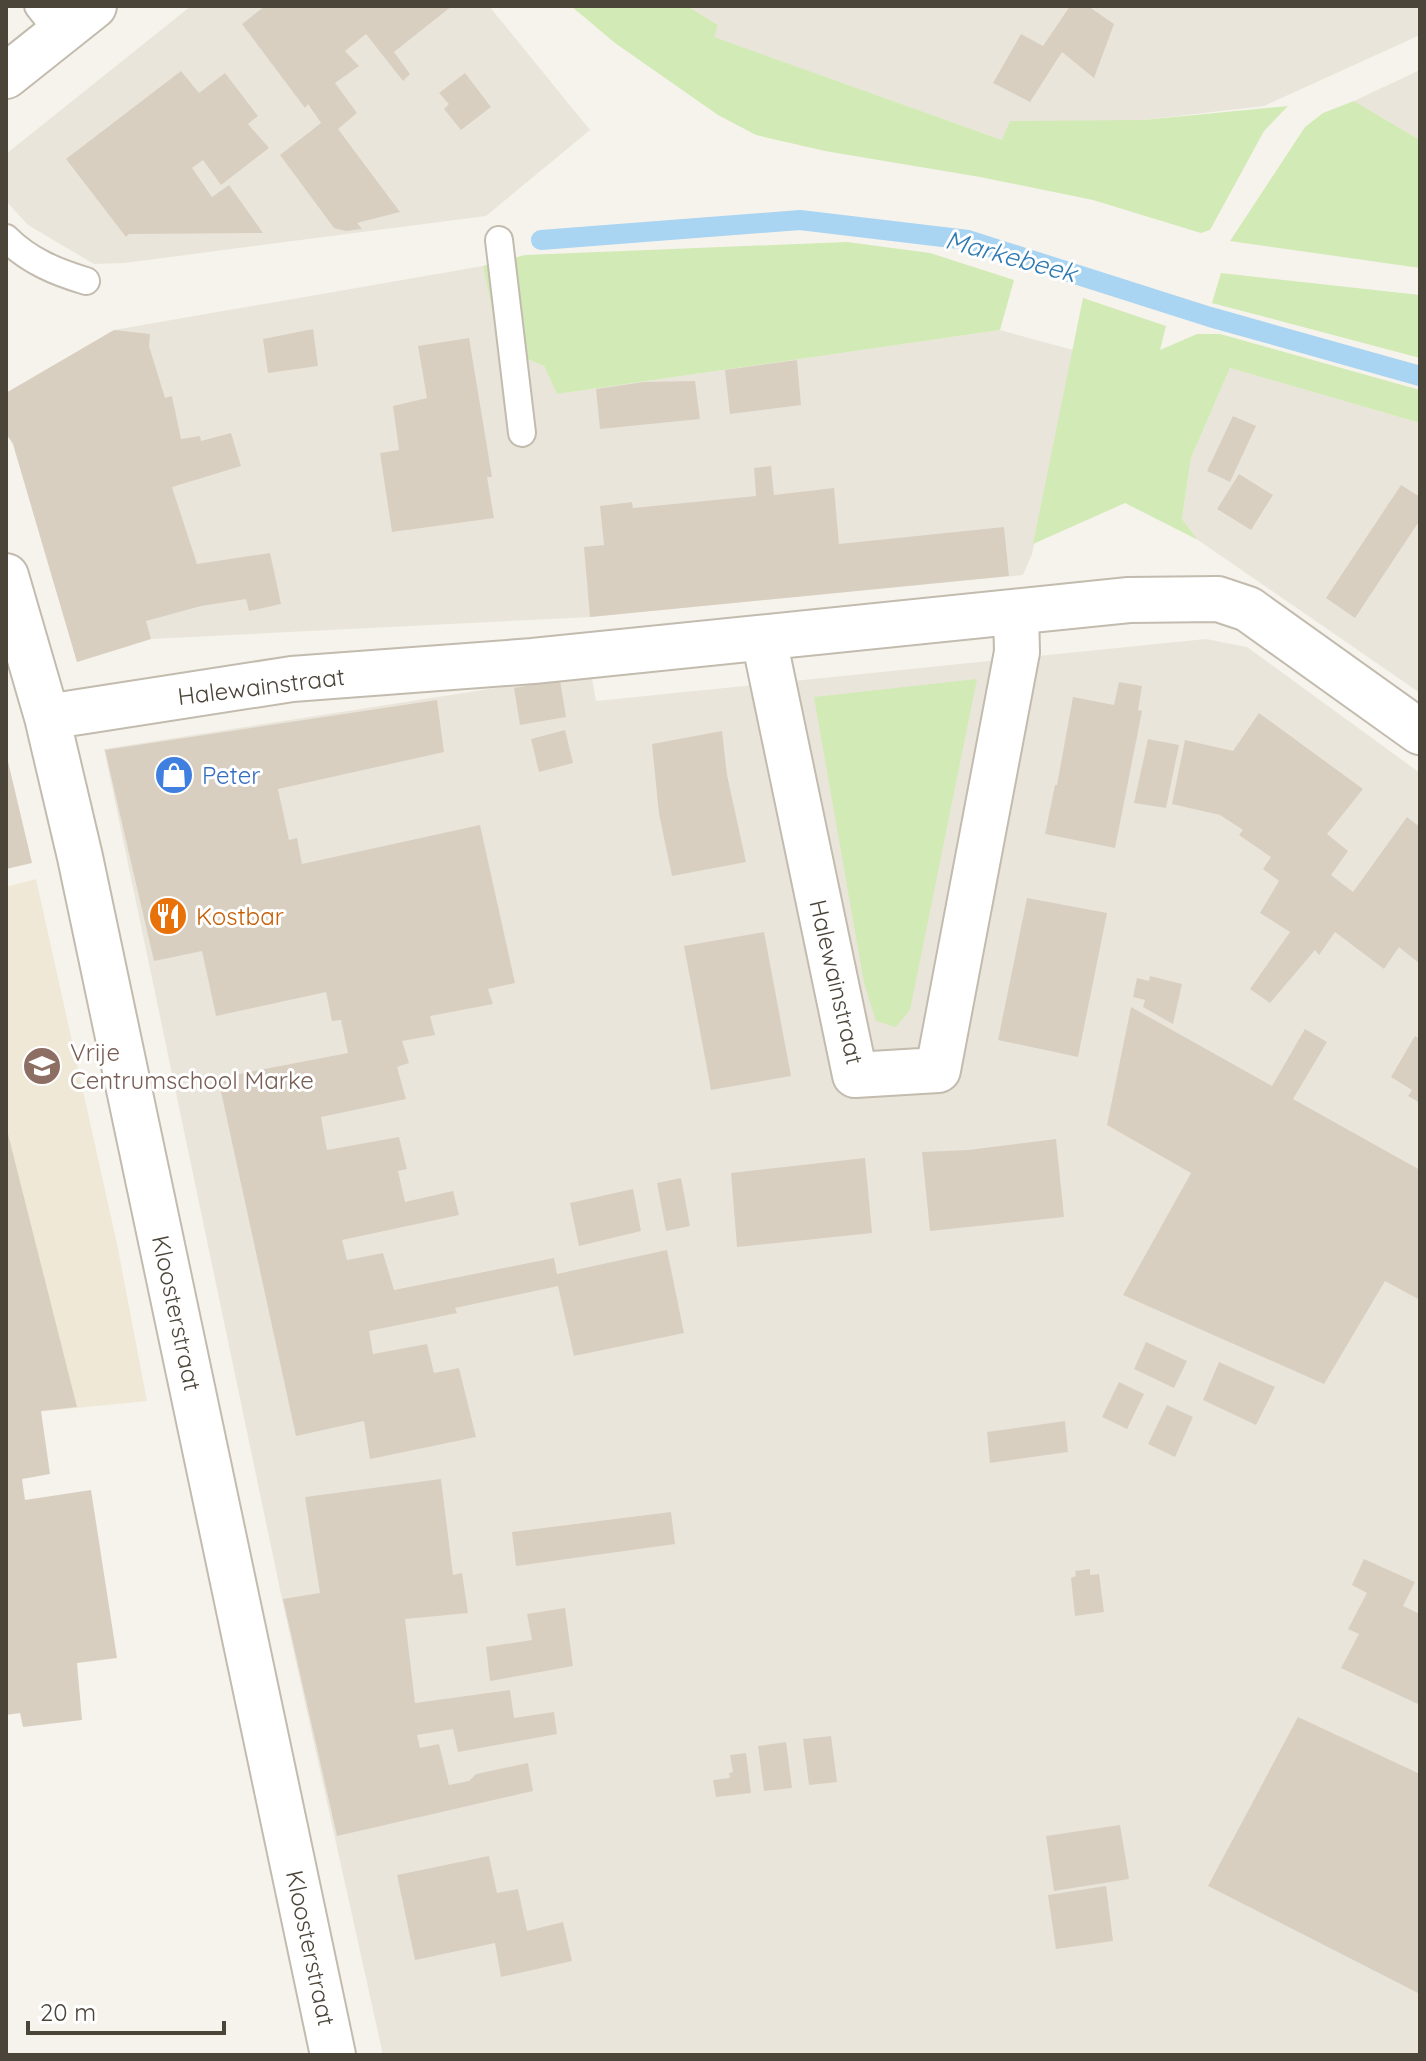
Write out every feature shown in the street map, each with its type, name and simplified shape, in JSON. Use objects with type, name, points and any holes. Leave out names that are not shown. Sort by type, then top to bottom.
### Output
[{"type":"street","points":[[6,76],[49,20],[94,6]]},
{"type":"street","name":"Kloosterstraat","points":[[6,576],[47,717],[108,990],[333,2055]]},
{"type":"street","name":"Halewainstraat","points":[[47,717],[292,679],[533,661],[1129,600],[1218,599],[1248,609],[1420,732]]},
{"type":"street","name":"Halewainstraat","points":[[764,639],[855,1075],[938,1070],[1017,652],[1016,612]]},
{"type":"lane","points":[[499,240],[522,433]]},
{"type":"lane","points":[[8,243],[46,267],[86,281]]},
{"type":"shaded area","points":[[191,6],[489,6],[590,130],[486,216],[124,263],[94,264],[28,225],[6,201],[6,154]]},
{"type":"shaded area","points":[[687,6],[1420,6],[1420,35],[1264,106],[1002,140],[713,37],[718,25]]},
{"type":"shaded area","points":[[1420,70],[1420,140],[1354,101]]},
{"type":"shaded area","points":[[483,266],[500,348],[544,366],[557,394],[1000,330],[1073,350],[1032,554],[1023,575],[590,617],[151,639],[77,662],[13,444],[6,433],[6,393],[114,330]]},
{"type":"shaded area","points":[[1230,368],[1420,423],[1420,693],[1198,540],[1182,519],[1191,458]]},
{"type":"shaded area","points":[[1206,639],[1247,647],[1420,773],[1420,2055],[383,2055],[282,1599],[104,749],[591,673],[596,701]]},
{"type":"shaded area","name":"Vrije Centrumschool Marke","points":[[36,879],[117,1244],[147,1401],[6,1415],[6,887]]},
{"type":"green space","points":[[571,6],[687,6],[718,25],[714,37],[1002,140],[1010,121],[1143,120],[1288,106],[1264,131],[1210,230],[1201,233],[1093,200],[825,151],[756,135],[718,115],[615,43]]},
{"type":"green space","points":[[1354,101],[1420,140],[1420,268],[1230,241],[1305,127],[1323,113]]},
{"type":"green space","points":[[847,242],[930,253],[1014,280],[1000,330],[557,394],[544,366],[500,348],[483,266],[525,255]]},
{"type":"green space","points":[[1221,273],[1420,295],[1420,358],[1212,303]]},
{"type":"green space","points":[[1083,298],[1166,326],[1160,350],[1197,334],[1220,334],[1420,390],[1420,423],[1230,368],[1191,458],[1182,519],[1198,540],[1125,503],[1033,544]]},
{"type":"green space","points":[[977,679],[910,1010],[896,1027],[876,1021],[864,983],[814,697]]},
{"type":"building","points":[[265,6],[452,6],[394,52],[410,74],[403,81],[366,34],[345,51],[359,66],[335,83],[357,113],[338,129],[400,212],[357,223],[362,229],[346,231],[334,228],[280,155],[321,123],[308,104],[305,108],[242,24]]},
{"type":"building","points":[[1070,6],[1088,6],[1114,24],[1094,78],[1062,52],[1030,102],[993,83],[1021,34],[1043,46]]},
{"type":"building","points":[[181,71],[199,93],[225,73],[258,116],[248,124],[269,148],[221,185],[203,160],[192,168],[212,197],[229,185],[263,233],[129,234],[126,237],[66,159]]},
{"type":"building","points":[[465,73],[491,107],[461,130],[444,109],[449,104],[439,93]]},
{"type":"building","points":[[313,329],[318,366],[268,373],[263,339]]},
{"type":"building","points":[[114,330],[150,334],[149,346],[165,398],[172,396],[181,439],[200,436],[201,441],[231,433],[241,466],[172,487],[197,564],[270,553],[281,604],[249,611],[246,599],[201,606],[146,621],[151,639],[77,662],[13,444],[6,433],[6,393]]},
{"type":"building","points":[[469,338],[492,477],[487,477],[494,518],[392,532],[380,453],[399,450],[393,406],[427,398],[418,346]]},
{"type":"building","points":[[797,360],[801,405],[730,414],[725,370]]},
{"type":"building","points":[[695,381],[700,419],[600,429],[596,389],[644,382]]},
{"type":"building","points":[[1233,416],[1256,426],[1230,482],[1207,471]]},
{"type":"building","points":[[771,466],[774,495],[834,488],[839,544],[1004,527],[1009,576],[590,617],[584,547],[604,545],[600,506],[632,502],[633,508],[756,496],[754,468]]},
{"type":"building","points":[[1239,474],[1273,495],[1251,530],[1217,509]]},
{"type":"building","points":[[1401,485],[1420,497],[1420,520],[1355,618],[1326,598]]},
{"type":"building","points":[[560,680],[566,717],[520,725],[514,688]]},
{"type":"building","points":[[1119,682],[1142,686],[1138,710],[1142,711],[1115,848],[1045,834],[1073,697],[1114,705]]},
{"type":"building","points":[[437,700],[444,752],[278,789],[289,840],[297,838],[302,864],[480,825],[515,983],[488,989],[493,1004],[430,1016],[435,1035],[402,1041],[409,1063],[397,1067],[406,1099],[321,1117],[327,1150],[399,1137],[407,1169],[398,1171],[405,1202],[453,1191],[459,1215],[342,1240],[347,1260],[383,1253],[394,1290],[554,1258],[557,1274],[667,1250],[684,1333],[574,1356],[558,1286],[455,1308],[457,1313],[369,1331],[373,1354],[427,1344],[434,1373],[459,1368],[476,1437],[370,1459],[364,1421],[296,1436],[218,1078],[348,1053],[341,1020],[332,1021],[326,992],[216,1016],[202,951],[154,961],[105,750]]},
{"type":"building","points":[[1259,713],[1363,789],[1327,834],[1348,851],[1331,875],[1353,892],[1407,817],[1420,827],[1420,964],[1399,947],[1384,969],[1335,932],[1319,955],[1315,950],[1270,1003],[1250,989],[1290,932],[1260,913],[1279,881],[1263,869],[1271,857],[1239,835],[1243,830],[1220,815],[1172,804],[1185,740],[1233,751]]},
{"type":"building","points":[[565,730],[573,763],[539,772],[531,739]]},
{"type":"building","points":[[722,731],[727,775],[746,862],[672,876],[659,814],[652,744]]},
{"type":"building","points":[[1148,739],[1179,745],[1166,808],[1134,803]]},
{"type":"building","points":[[6,753],[32,863],[6,869]]},
{"type":"building","points":[[1027,898],[1107,913],[1078,1057],[998,1040]]},
{"type":"building","points":[[764,932],[791,1076],[711,1090],[684,946]]},
{"type":"building","points":[[1150,976],[1182,984],[1173,1024],[1143,1007],[1145,1000],[1133,997],[1137,978],[1149,981]]},
{"type":"building","points":[[1131,1007],[1272,1086],[1305,1029],[1327,1042],[1293,1099],[1420,1170],[1420,1300],[1385,1281],[1324,1384],[1123,1295],[1191,1173],[1107,1125]]},
{"type":"building","points":[[1415,1036],[1420,1039],[1420,1103],[1408,1096],[1412,1090],[1391,1077]]},
{"type":"building","points":[[6,1126],[77,1407],[41,1411],[50,1474],[22,1479],[25,1500],[91,1490],[117,1658],[77,1663],[82,1720],[23,1727],[20,1713],[6,1715]]},
{"type":"building","points":[[1056,1139],[1064,1217],[930,1231],[922,1152],[968,1150]]},
{"type":"building","points":[[865,1158],[872,1233],[737,1247],[731,1173]]},
{"type":"building","points":[[681,1178],[690,1226],[666,1231],[657,1183]]},
{"type":"building","points":[[633,1189],[641,1231],[579,1246],[570,1203]]},
{"type":"building","points":[[1146,1342],[1187,1361],[1174,1388],[1134,1369]]},
{"type":"building","points":[[1219,1362],[1275,1387],[1256,1425],[1203,1400]]},
{"type":"building","points":[[1119,1382],[1144,1394],[1127,1429],[1102,1417]]},
{"type":"building","points":[[1167,1405],[1193,1417],[1175,1457],[1148,1444]]},
{"type":"building","points":[[1065,1421],[1068,1452],[990,1463],[987,1432]]},
{"type":"building","points":[[441,1479],[453,1575],[462,1573],[468,1613],[405,1619],[415,1703],[510,1690],[514,1718],[554,1712],[557,1734],[458,1752],[453,1729],[417,1735],[420,1748],[439,1744],[449,1785],[469,1781],[476,1774],[528,1763],[533,1791],[337,1836],[283,1599],[320,1593],[305,1497]]},
{"type":"building","points":[[671,1512],[675,1544],[516,1566],[512,1532]]},
{"type":"building","points":[[1364,1559],[1415,1582],[1403,1606],[1420,1614],[1420,1705],[1341,1668],[1359,1634],[1348,1629],[1367,1593],[1352,1585]]},
{"type":"building","points":[[1090,1569],[1090,1575],[1099,1574],[1104,1612],[1075,1616],[1071,1578],[1076,1576],[1075,1571]]},
{"type":"building","points":[[565,1608],[573,1666],[490,1681],[486,1647],[532,1640],[527,1614]]},
{"type":"building","points":[[1298,1717],[1420,1774],[1420,1994],[1208,1886]]},
{"type":"building","points":[[831,1736],[837,1782],[809,1785],[803,1739]]},
{"type":"building","points":[[786,1742],[792,1788],[764,1791],[758,1746]]},
{"type":"building","points":[[746,1753],[751,1793],[716,1797],[713,1780],[730,1778],[729,1773],[733,1772],[730,1755]]},
{"type":"building","points":[[1120,1825],[1129,1879],[1054,1891],[1046,1836]]},
{"type":"building","points":[[489,1856],[497,1893],[518,1889],[527,1931],[563,1922],[572,1961],[501,1977],[495,1943],[415,1960],[397,1875]]},
{"type":"building","points":[[1106,1886],[1113,1941],[1056,1949],[1048,1895]]},
{"type":"waterway","name":"Markebeek","points":[[541,240],[800,220],[968,240],[1210,317],[1420,376]]},
{"type":"place","name":"Peter","points":[[174,775]]},
{"type":"place","name":"Kostbar","points":[[168,916]]},
{"type":"place","name":"Vrije Centrumschool Marke","points":[[42,1066]]}]
